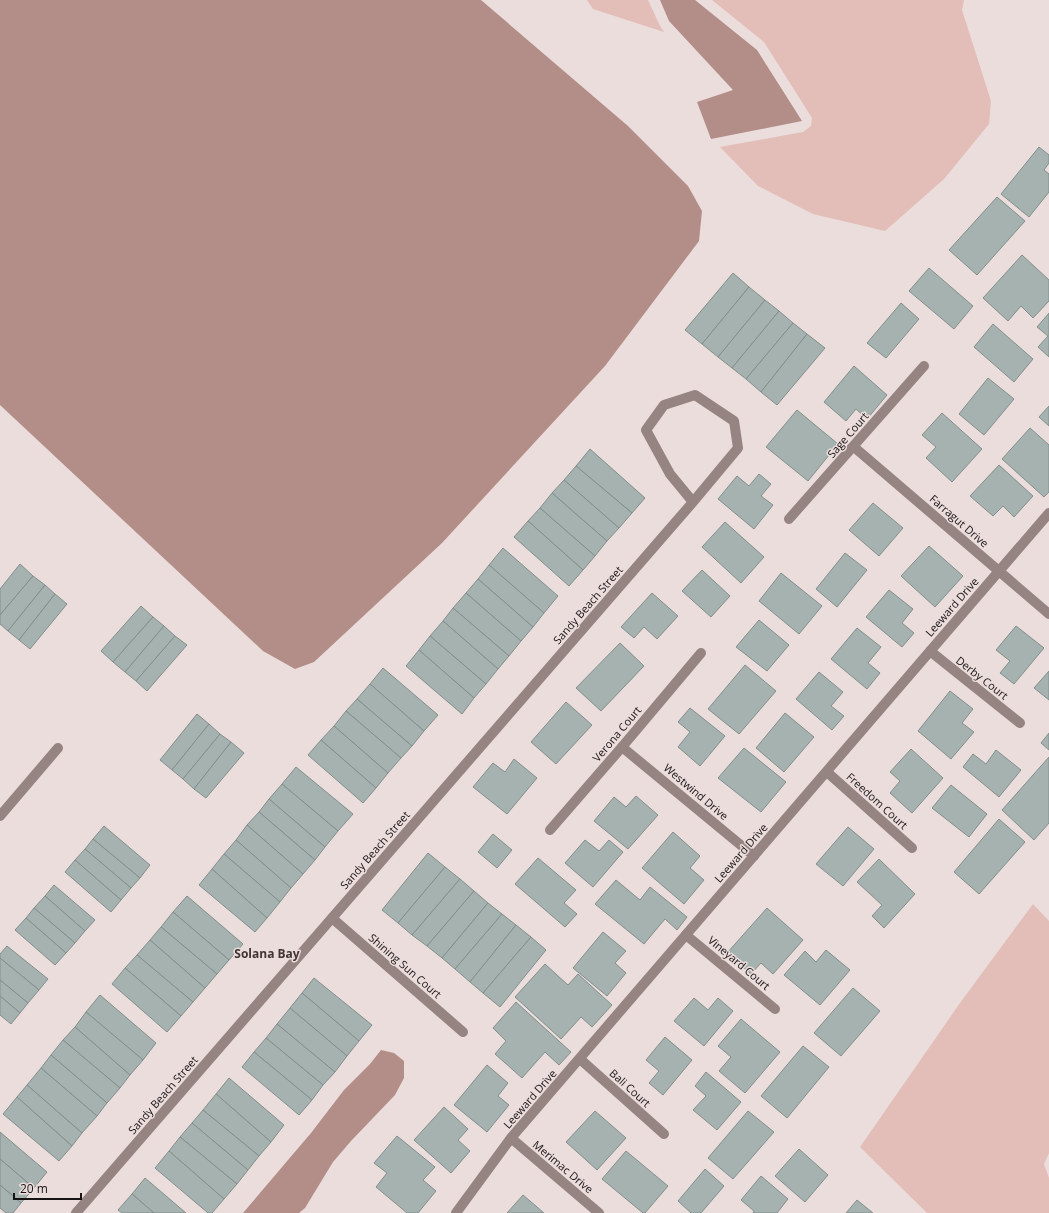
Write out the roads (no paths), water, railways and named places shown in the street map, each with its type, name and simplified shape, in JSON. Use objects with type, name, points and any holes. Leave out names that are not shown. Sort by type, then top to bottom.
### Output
[{"type":"street","name":"Sage Court","points":[[790,519],[924,366]]},
{"type":"street","name":"Sandy Beach Street","points":[[76,1213],[693,502],[738,448],[734,421],[695,395],[664,405],[646,430],[670,474],[693,502]]},
{"type":"street","name":"Farragut Drive","points":[[854,447],[1049,614]]},
{"type":"street","name":"Leeward Drive","points":[[456,1213],[511,1138],[1049,513]]},
{"type":"street","name":"Derby Court","points":[[930,652],[1020,723]]},
{"type":"street","name":"Verona Court","points":[[550,830],[622,747],[700,653]]},
{"type":"street","name":"Westwind Drive","points":[[622,747],[754,856]]},
{"type":"street","points":[[0,816],[58,748]]},
{"type":"street","name":"Freedom Court","points":[[827,772],[912,848]]},
{"type":"street","name":"Shining Sun Court","points":[[332,918],[463,1032]]},
{"type":"street","name":"Vineyard Court","points":[[686,935],[775,1009]]},
{"type":"street","name":"Bali Court","points":[[580,1059],[664,1134]]},
{"type":"street","name":"Merimac Drive","points":[[511,1138],[599,1213]]},
{"type":"district","name":"Solana Bay","points":[[267,954]]}]
